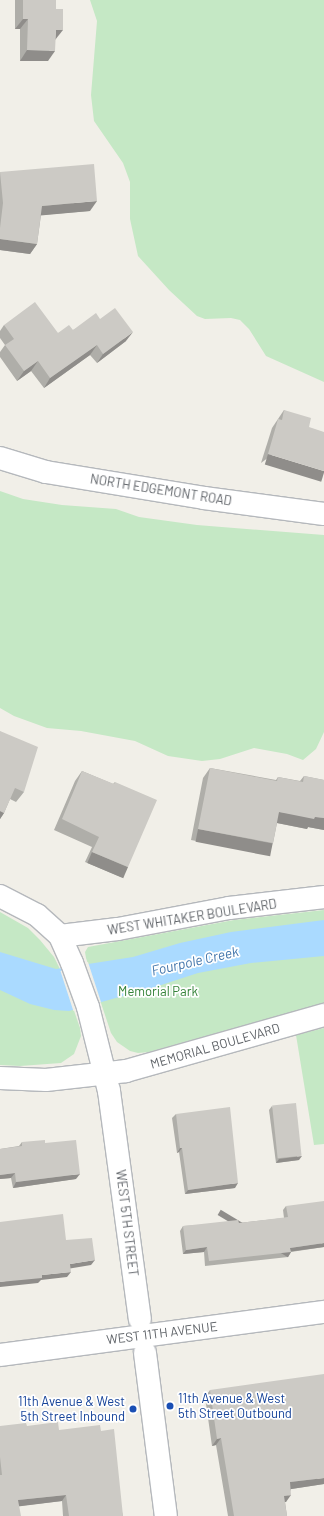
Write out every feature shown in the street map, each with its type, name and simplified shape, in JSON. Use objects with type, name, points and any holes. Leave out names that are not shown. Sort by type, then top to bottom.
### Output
[{"type":"street","name":"NORTH EDGEMONT ROAD","points":[[0,458],[46,472],[204,498],[324,514]]},
{"type":"street","points":[[0,896],[37,915],[60,936]]},
{"type":"street","name":"WEST WHITAKER BOULEVARD","points":[[60,936],[118,929],[229,908],[324,897]]},
{"type":"street","name":"WEST 5TH STREET","points":[[60,936],[72,963],[88,1007],[107,1083],[166,1516]]},
{"type":"street","name":"MEMORIAL BOULEVARD","points":[[0,1078],[107,1083],[144,1067],[324,1015]]},
{"type":"street","name":"WEST 11TH AVENUE","points":[[0,1355],[324,1312]]},
{"type":"green space","points":[[90,0],[324,0],[324,382],[266,356],[249,329],[240,320],[231,318],[205,319],[197,316],[169,290],[138,256],[130,219],[130,182],[123,163],[94,121],[91,95],[97,21]]},
{"type":"green space","points":[[0,491],[23,499],[62,505],[116,509],[139,517],[197,525],[324,535],[324,732],[316,749],[303,760],[287,754],[254,748],[220,759],[202,761],[168,756],[135,741],[81,731],[47,728],[14,716],[0,708]]},
{"type":"green space","name":"Memorial Park","points":[[324,910],[324,1003],[149,1052],[138,1053],[130,1051],[117,1042],[111,1033],[86,958],[85,952],[88,947],[234,920]]},
{"type":"green space","points":[[0,912],[28,928],[54,957],[59,967],[80,1028],[81,1036],[74,1054],[61,1063],[20,1066],[0,1065]]},
{"type":"green space","points":[[324,1028],[324,1144],[314,1145],[296,1035]]},
{"type":"water","name":"Fourpole Creek","points":[[324,920],[324,956],[251,963],[198,973],[152,988],[69,1011],[54,1010],[30,1004],[0,990],[0,952],[56,969],[133,957],[180,943],[231,932]]},
{"type":"pier","points":[[88,962],[101,1002],[73,1011],[60,971]]},
{"type":"building","points":[[23,0],[56,0],[56,9],[63,9],[63,30],[56,30],[55,51],[27,50],[28,19],[23,19]]},
{"type":"building","points":[[94,164],[97,201],[42,206],[37,244],[0,239],[3,203],[0,172]]},
{"type":"building","points":[[35,302],[58,333],[69,325],[73,330],[96,313],[100,319],[115,308],[133,332],[103,354],[97,345],[50,378],[38,361],[24,371],[5,345],[14,339],[4,325]]},
{"type":"building","points":[[284,410],[311,418],[309,427],[324,432],[324,471],[268,454],[278,419],[282,420]]},
{"type":"building","points":[[0,731],[38,747],[24,792],[15,788],[4,813],[0,811]]},
{"type":"building","points":[[210,768],[277,781],[278,777],[303,782],[304,776],[324,780],[324,818],[315,817],[314,819],[279,812],[273,843],[198,829]]},
{"type":"building","points":[[82,771],[114,784],[115,782],[157,800],[128,867],[92,852],[99,837],[62,819]]},
{"type":"building","points":[[296,1103],[302,1156],[278,1158],[272,1106]]},
{"type":"building","points":[[230,1107],[238,1183],[188,1190],[182,1148],[180,1148],[176,1114]]},
{"type":"building","points":[[45,1140],[45,1143],[76,1140],[80,1174],[16,1182],[15,1173],[0,1175],[0,1149],[22,1146],[22,1142]]},
{"type":"building","points":[[324,1201],[324,1243],[290,1248],[291,1252],[209,1261],[207,1247],[186,1250],[183,1226],[238,1220],[239,1223],[288,1217],[286,1206]]},
{"type":"building","points":[[63,1214],[66,1240],[92,1238],[95,1260],[70,1264],[71,1272],[42,1275],[42,1278],[0,1282],[0,1222]]},
{"type":"building","points":[[324,1374],[324,1478],[290,1482],[291,1495],[284,1496],[287,1516],[234,1516],[221,1438],[217,1439],[210,1390]]},
{"type":"building","points":[[58,1422],[59,1430],[100,1425],[101,1431],[114,1429],[123,1516],[69,1516],[66,1495],[18,1500],[21,1516],[0,1516],[0,1475],[2,1475],[0,1457],[0,1426],[26,1423],[27,1426]]},
{"type":"place","name":"11th Avenue & West 5th Street Outbound","points":[[170,1406]]},
{"type":"place","name":"11th Avenue & West 5th Street Inbound","points":[[133,1409]]}]
